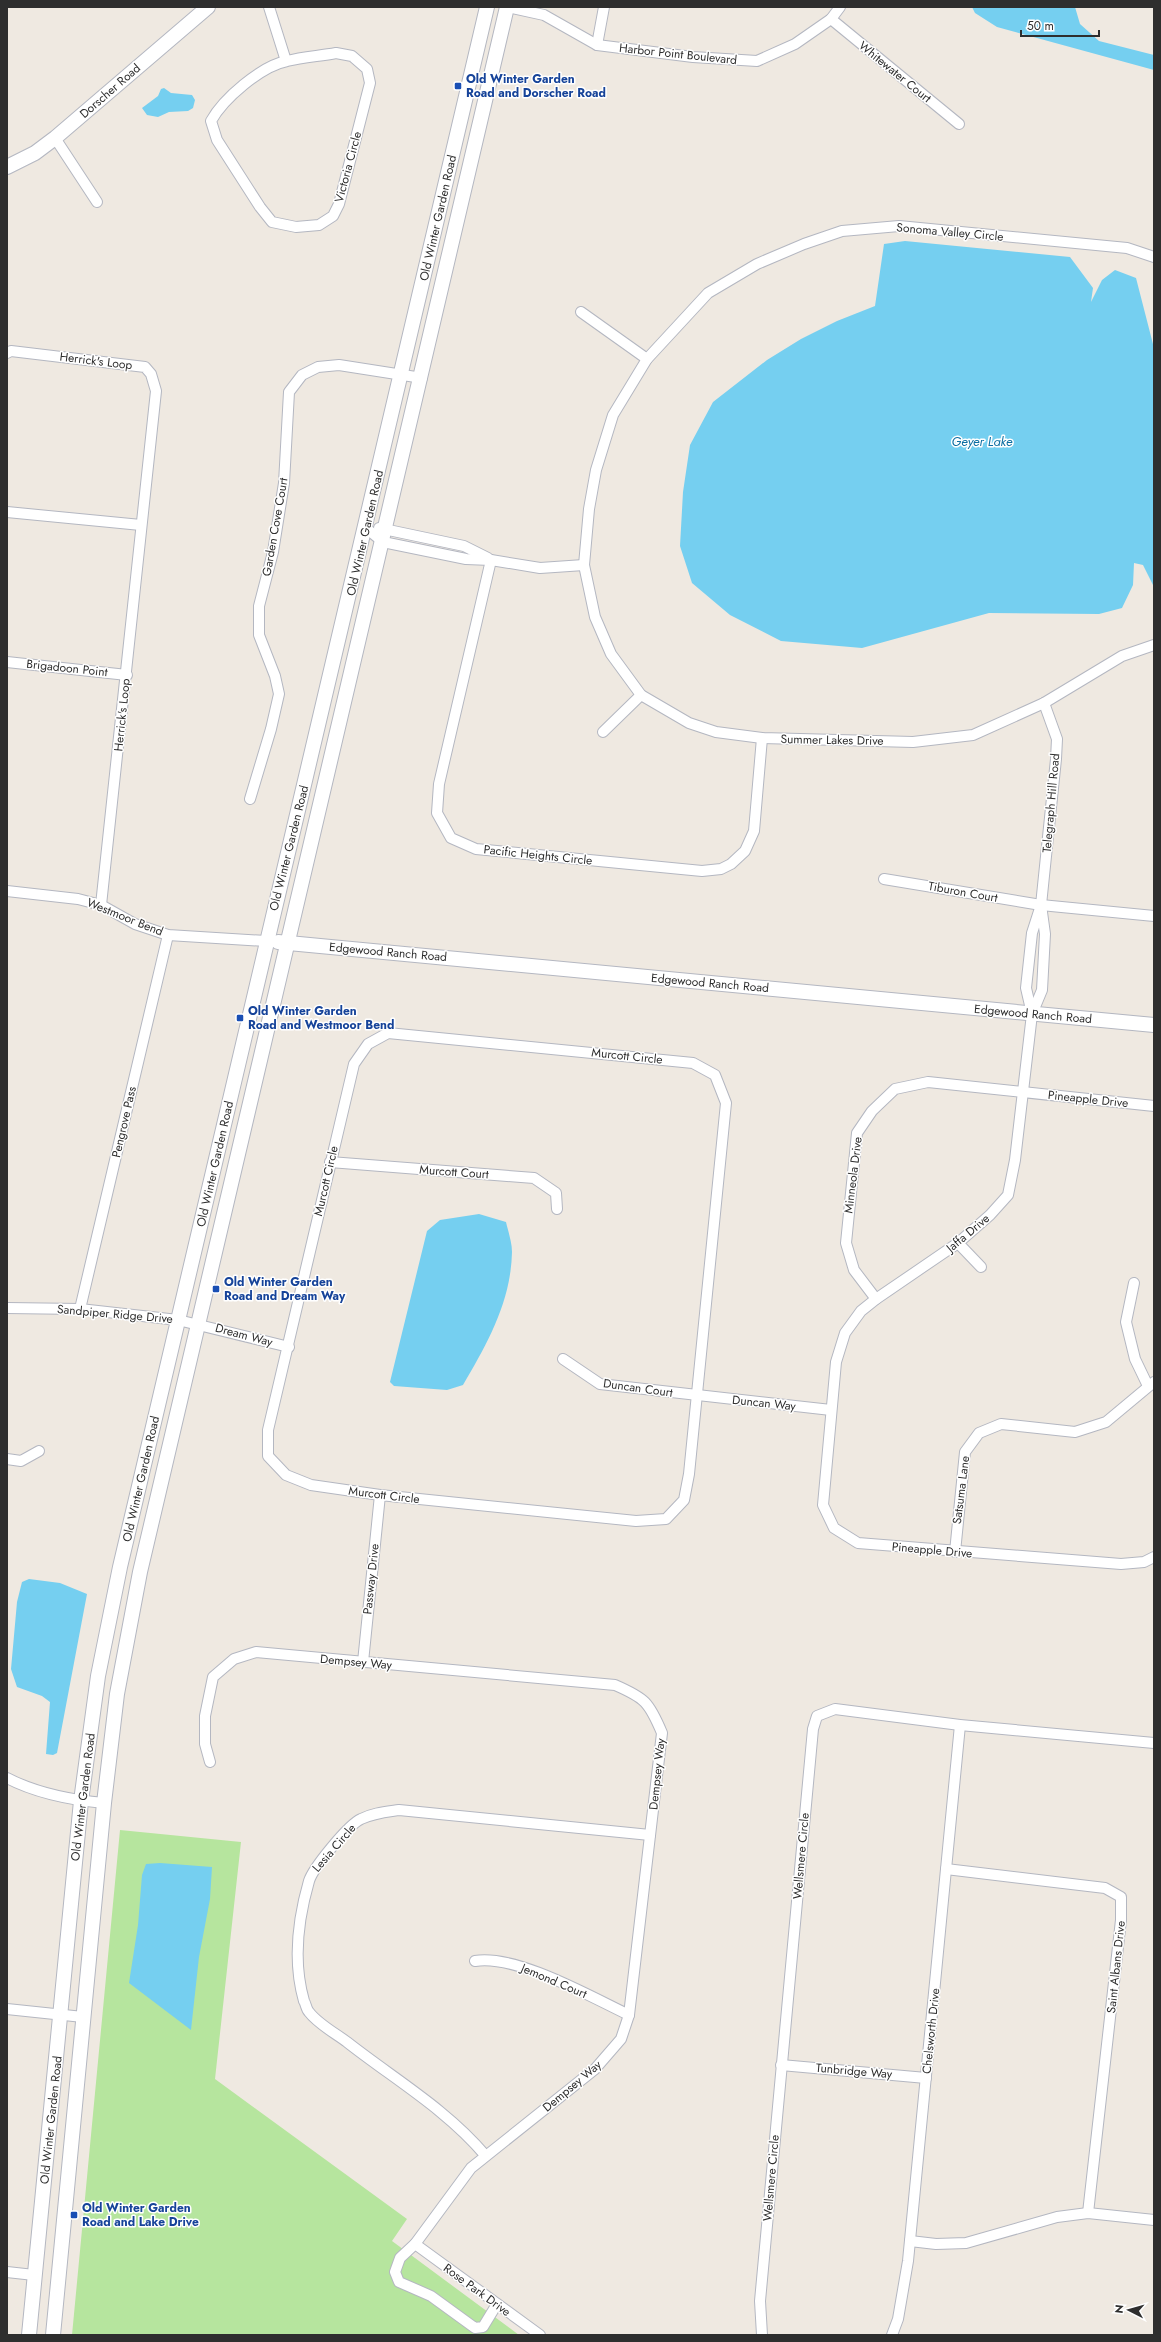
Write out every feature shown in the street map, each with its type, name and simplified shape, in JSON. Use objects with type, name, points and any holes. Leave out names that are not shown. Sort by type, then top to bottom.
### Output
[{"type":"main road","name":"Dorscher Road","points":[[7,167],[36,153],[56,138],[208,7]]},
{"type":"main road","name":"Old Winter Garden Road","points":[[29,2335],[62,2015],[81,1801],[98,1676],[120,1567],[266,941],[366,528],[487,7]]},
{"type":"main road","name":"Old Winter Garden Road","points":[[53,2335],[104,1803],[117,1694],[140,1572],[422,378],[507,7]]},
{"type":"main road","name":"Edgewood Ranch Road","points":[[266,941],[1154,1026]]},
{"type":"street","points":[[268,7],[286,61]]},
{"type":"street","name":"Harbor Point Boulevard","points":[[507,7],[544,15],[597,45],[693,57],[757,61],[795,44],[831,19],[840,7]]},
{"type":"street","points":[[597,45],[604,7]]},
{"type":"street","name":"Whitewater Court","points":[[831,19],[959,124]]},
{"type":"street","name":"Victoria Circle","points":[[336,54],[352,56],[367,69],[370,83],[339,204],[333,216],[319,225],[296,227],[272,222],[260,207],[217,140],[211,121],[219,107],[244,86],[267,69],[286,61],[336,54]]},
{"type":"street","points":[[56,138],[97,202]]},
{"type":"street","name":"Sonoma Valley Circle","points":[[584,565],[589,509],[596,470],[613,415],[647,359],[708,293],[757,264],[804,244],[842,231],[899,226],[1127,248],[1154,257]]},
{"type":"street","points":[[581,312],[647,359]]},
{"type":"street","name":"Herrick's Loop","points":[[7,353],[11,352],[145,367],[151,374],[156,390],[141,525],[127,675],[101,905]]},
{"type":"street","name":"Garden Cove Court","points":[[250,799],[271,729],[279,694],[275,676],[259,635],[259,606],[273,552],[284,483],[288,392],[302,375],[318,366],[340,365],[422,378]]},
{"type":"street","points":[[7,512],[141,525]]},
{"type":"street","points":[[366,528],[386,528],[464,546],[491,560]]},
{"type":"street","points":[[366,528],[383,542],[466,559],[491,560],[540,568],[584,565]]},
{"type":"street","name":"Pacific Heights Circle","points":[[491,560],[439,784],[437,813],[451,838],[476,849],[702,871],[721,869],[731,864],[745,851],[754,831],[762,738]]},
{"type":"street","name":"Summer Lakes Drive","points":[[584,565],[595,617],[611,654],[641,695],[689,723],[716,732],[762,738],[913,742],[973,735],[1044,703],[1122,656],[1154,645]]},
{"type":"street","name":"Brigadoon Point","points":[[7,662],[127,675]]},
{"type":"street","points":[[603,732],[641,695]]},
{"type":"street","name":"Telegraph Hill Road","points":[[1032,1014],[1026,988],[1032,933],[1041,905],[1057,739],[1044,703]]},
{"type":"street","name":"Tiburon Court","points":[[884,879],[1041,905],[1154,916]]},
{"type":"street","name":"Westmoor Bend","points":[[7,891],[78,899],[101,905],[135,924],[168,935],[266,941]]},
{"type":"street","name":"Telegraph Hill Road","points":[[1032,1014],[1042,990],[1045,934],[1041,905]]},
{"type":"street","name":"Pengrove Pass","points":[[80,1308],[168,935]]},
{"type":"street","name":"Jaffa Drive","points":[[831,1410],[836,1362],[845,1333],[861,1311],[876,1299],[958,1243],[990,1215],[1008,1195],[1015,1160],[1032,1014]]},
{"type":"street","name":"Murcott Circle","points":[[388,1033],[693,1063],[716,1076],[726,1103],[698,1396],[689,1474],[684,1500],[666,1519],[636,1521],[380,1495],[311,1485],[286,1475],[268,1456],[268,1430],[289,1347],[330,1162],[354,1064],[368,1044],[388,1033]]},
{"type":"street","name":"Minneola Drive","points":[[876,1299],[854,1270],[846,1243],[857,1133],[872,1110],[895,1089],[928,1082],[1022,1092]]},
{"type":"street","name":"Pineapple Drive","points":[[1022,1092],[1154,1106]]},
{"type":"street","name":"Murcott Court","points":[[330,1162],[534,1178],[556,1194],[557,1209]]},
{"type":"street","points":[[958,1243],[981,1267]]},
{"type":"street","points":[[1134,1283],[1126,1322],[1135,1359],[1151,1384]]},
{"type":"street","name":"Sandpiper Ridge Drive","points":[[7,1308],[80,1308],[199,1324]]},
{"type":"street","name":"Dream Way","points":[[199,1324],[289,1347]]},
{"type":"street","name":"Duncan Court","points":[[563,1359],[600,1384],[698,1396]]},
{"type":"street","name":"Satsuma Lane","points":[[954,1552],[965,1452],[979,1433],[1001,1424],[1075,1432],[1106,1422],[1151,1384]]},
{"type":"street","name":"Duncan Way","points":[[698,1396],[831,1410]]},
{"type":"street","name":"Pineapple Drive","points":[[831,1410],[823,1505],[834,1528],[858,1543],[954,1552],[1121,1564],[1144,1562],[1154,1557]]},
{"type":"street","points":[[7,1459],[21,1461],[39,1451]]},
{"type":"street","name":"Passway Drive","points":[[363,1662],[380,1495]]},
{"type":"street","name":"Dempsey Way","points":[[210,1762],[205,1744],[205,1716],[213,1677],[234,1659],[256,1652],[615,1685],[640,1696],[652,1710],[662,1733],[630,2015],[621,2039],[595,2069],[485,2155],[471,2168],[415,2244],[400,2258],[396,2266],[395,2272],[400,2282],[431,2296],[475,2328],[483,2327],[497,2304]]},
{"type":"street","name":"Wellsmere Circle","points":[[762,2335],[760,2300],[812,1737],[817,1716],[835,1709],[960,1725],[1154,1744]]},
{"type":"street","name":"Chelsworth Drive","points":[[892,2335],[898,2319],[910,2241],[960,1725]]},
{"type":"street","points":[[7,1778],[22,1786],[81,1801],[104,1803]]},
{"type":"street","name":"Lesia Circle","points":[[485,2155],[465,2132],[437,2108],[375,2064],[308,2012],[299,1984],[299,1939],[303,1904],[312,1874],[335,1844],[359,1820],[377,1813],[399,1810],[650,1835]]},
{"type":"street","name":"Saint Albans Drive","points":[[946,1869],[1105,1888],[1121,1897],[1121,1920],[1088,2214]]},
{"type":"street","name":"Jemond Court","points":[[475,1961],[489,1959],[524,1967],[630,2015]]},
{"type":"street","points":[[7,2009],[83,2017]]},
{"type":"street","name":"Tunbridge Way","points":[[782,2065],[926,2078]]},
{"type":"street","points":[[910,2241],[936,2244],[966,2243],[1057,2217],[1088,2214],[1154,2220]]},
{"type":"street","name":"Rose Park Drive","points":[[415,2244],[540,2335]]},
{"type":"street","points":[[7,2272],[34,2275]]},
{"type":"green space","points":[[120,1830],[241,1842],[215,2079],[407,2219],[392,2241],[519,2335],[72,2335]]},
{"type":"water","points":[[972,7],[1075,7],[1080,24],[1099,41],[1154,55],[1154,70],[997,27],[975,13]]},
{"type":"water","points":[[164,88],[171,93],[192,95],[195,100],[193,108],[188,111],[169,112],[158,117],[147,115],[142,108],[158,96],[161,89]]},
{"type":"water","name":"Geyer Lake","points":[[905,241],[1070,257],[1093,288],[1091,302],[1102,280],[1115,270],[1136,278],[1154,348],[1154,587],[1143,565],[1134,563],[1133,585],[1122,608],[1099,614],[989,613],[862,648],[781,641],[730,615],[692,583],[680,546],[683,492],[690,445],[713,402],[767,360],[801,339],[837,321],[875,306],[884,244]]},
{"type":"water","points":[[479,1214],[506,1222],[512,1248],[511,1270],[507,1288],[489,1338],[463,1385],[447,1390],[394,1386],[390,1382],[427,1231],[440,1220]]},
{"type":"water","points":[[29,1579],[60,1583],[87,1594],[57,1753],[53,1755],[46,1754],[50,1702],[42,1696],[17,1687],[11,1669],[17,1602],[22,1582]]},
{"type":"water","points":[[160,1863],[212,1867],[210,1899],[199,1957],[191,2030],[129,1983],[138,1925],[142,1875],[146,1864]]},
{"type":"place","name":"Old Winter Garden Road and Dorscher Road","points":[[458,86]]},
{"type":"place","name":"Old Winter Garden Road and Westmoor Bend","points":[[240,1018]]},
{"type":"place","name":"Old Winter Garden Road and Dream Way","points":[[216,1289]]},
{"type":"place","name":"Old Winter Garden Road and Lake Drive","points":[[74,2215]]}]
